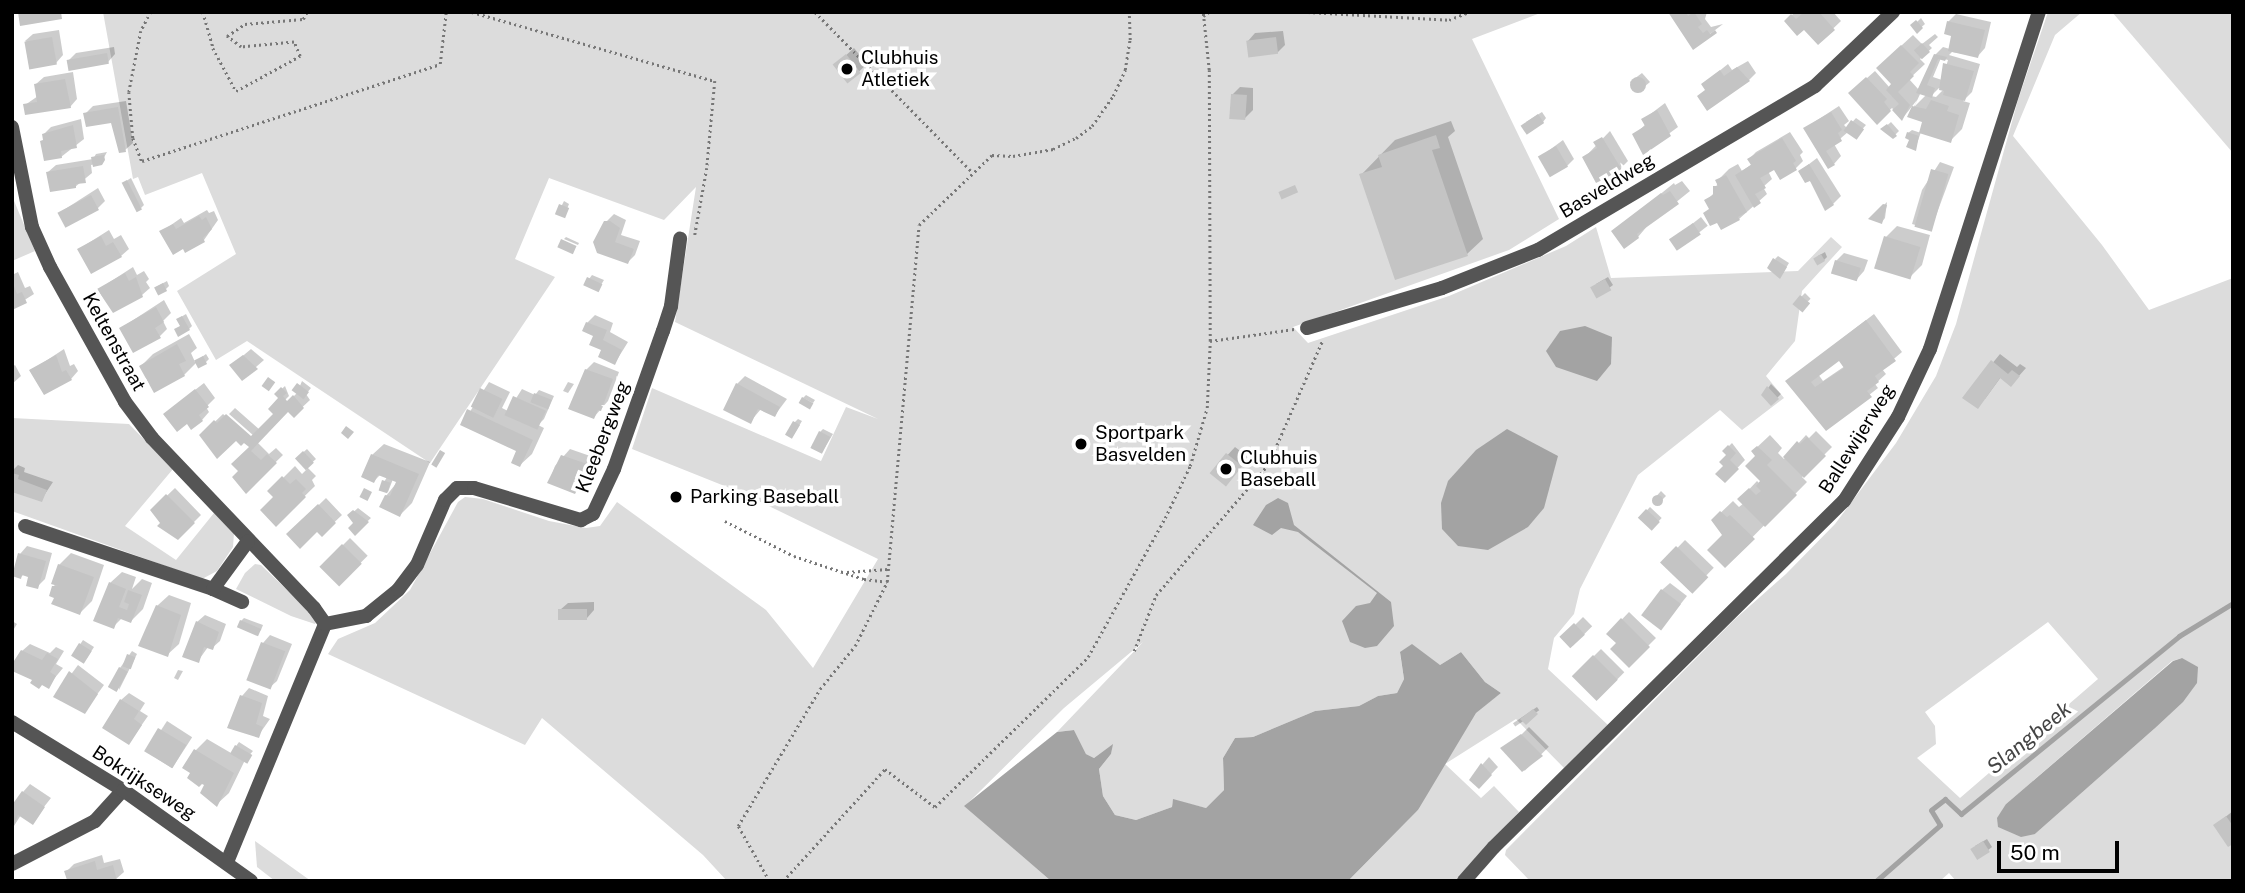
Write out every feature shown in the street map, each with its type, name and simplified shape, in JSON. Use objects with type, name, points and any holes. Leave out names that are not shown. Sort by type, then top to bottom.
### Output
[{"type":"street","name":"Basveldweg","points":[[1307,328],[1329,324],[1443,288],[1538,250],[1815,86],[1893,12]]},
{"type":"street","name":"Ballewijerweg","points":[[1464,881],[1494,847],[1844,501],[1898,417],[1930,349],[2039,12]]},
{"type":"street","name":"Keltenstraat","points":[[12,127],[32,227],[50,267],[125,402],[152,439],[314,608],[326,624]]},
{"type":"street","name":"Kleebergweg","points":[[326,624],[366,616],[398,590],[417,565],[445,500],[457,488],[474,488],[581,520],[593,514],[614,469],[663,331],[687,243]]},
{"type":"street","points":[[24,526],[213,589],[242,602]]},
{"type":"street","points":[[213,589],[248,541]]},
{"type":"street","points":[[227,862],[326,624]]},
{"type":"street","name":"Bokrijkseweg","points":[[12,722],[123,790],[251,881]]},
{"type":"street","points":[[12,864],[95,821],[123,790]]},
{"type":"path","points":[[151,12],[141,31],[130,92],[133,138],[142,161],[440,64],[446,12]]},
{"type":"path","points":[[203,12],[213,48],[236,91],[300,56],[295,42],[241,47],[228,36],[245,23],[303,19],[307,12]]},
{"type":"path","points":[[472,12],[715,81],[707,168],[687,243]]},
{"type":"path","points":[[815,12],[972,172]]},
{"type":"path","points":[[769,881],[738,826],[820,689],[855,646],[887,582],[919,225],[992,155],[1034,154],[1053,149],[1076,138],[1092,125],[1113,96],[1125,70],[1130,40],[1129,12]]},
{"type":"path","points":[[783,881],[885,769],[934,807],[1088,657],[1165,518],[1189,466],[1206,408],[1210,341],[1209,70],[1203,14],[1209,12]]},
{"type":"path","points":[[1308,12],[1449,20],[1469,12]]},
{"type":"path","points":[[1411,12],[1411,19]]},
{"type":"path","points":[[1134,651],[1156,595],[1268,465],[1329,324]]},
{"type":"path","points":[[1210,341],[1307,328]]},
{"type":"path","points":[[725,521],[794,556],[864,579],[887,582]]},
{"type":"path","points":[[844,573],[888,569]]},
{"type":"shaded area","points":[[103,12],[1543,12],[1472,39],[1559,219],[1509,250],[1293,327],[1308,343],[1449,296],[1566,246],[1596,227],[1611,278],[1798,271],[1831,237],[1842,247],[1802,291],[1795,341],[1766,376],[1784,398],[1742,430],[1720,410],[1638,475],[1580,589],[1574,614],[1554,638],[1548,669],[1608,725],[1564,768],[1516,719],[1445,764],[1481,798],[1494,786],[1519,812],[1456,881],[1348,881],[1418,810],[1423,798],[1476,712],[1501,693],[1485,682],[1461,652],[1440,665],[1400,653],[1404,679],[1397,693],[1378,696],[1359,706],[1315,711],[1253,737],[1235,738],[1223,758],[1224,790],[1206,808],[1173,800],[1172,807],[1136,820],[1115,815],[1103,796],[1099,769],[1111,754],[1112,745],[1094,758],[1086,754],[1074,730],[1057,732],[1143,642],[1064,708],[965,806],[1051,881],[727,881],[703,855],[542,718],[525,745],[328,654],[338,639],[375,623],[410,590],[458,502],[465,497],[483,499],[549,521],[586,528],[600,526],[617,502],[766,610],[813,668],[878,559],[742,493],[632,449],[652,388],[821,461],[846,407],[878,419],[675,322],[696,187],[664,220],[549,178],[515,259],[555,277],[430,463],[247,341],[216,360],[177,291],[236,254],[202,173],[145,195],[138,177],[133,179]]},
{"type":"shaded area","points":[[2048,12],[2082,12],[2055,35],[2013,136],[2102,245],[2149,310],[2233,278],[2233,881],[1956,881],[1949,873],[1940,881],[1530,881],[1505,855],[1506,850],[1734,620],[1786,574],[1835,524],[1896,443],[1936,376],[1956,324],[2018,100]],"holes":[[[2048,622],[2098,679],[1960,798],[1917,758],[1936,744],[1935,726],[1925,712]],[[2182,658],[2154,729],[2035,834],[2006,804],[2172,661]]]},
{"type":"shaded area","points":[[2112,12],[2233,12],[2233,153]]},
{"type":"shaded area","points":[[12,196],[35,251],[12,261]]},
{"type":"shaded area","points":[[1585,326],[1612,337],[1611,364],[1597,381],[1556,367],[1546,351],[1560,331]]},
{"type":"shaded area","points":[[12,418],[129,424],[173,469],[125,526],[176,560],[214,513],[234,533],[233,547],[217,571],[202,579],[12,511]]},
{"type":"shaded area","points":[[1507,429],[1558,456],[1544,508],[1528,527],[1488,550],[1458,546],[1442,529],[1441,503],[1448,481],[1476,450]]},
{"type":"shaded area","points":[[1278,498],[1288,503],[1294,525],[1391,602],[1394,626],[1377,646],[1365,648],[1350,642],[1342,621],[1356,606],[1370,603],[1377,593],[1298,532],[1281,528],[1272,535],[1253,525],[1266,505]]},
{"type":"shaded area","points":[[255,564],[261,565],[312,614],[317,620],[315,624],[291,616],[236,589],[245,573]]},
{"type":"shaded area","points":[[1412,644],[1440,665],[1461,652],[1485,682],[1501,693],[1476,713],[1418,810],[1348,881],[1051,881],[964,806],[1057,732],[1074,730],[1086,754],[1094,758],[1113,744],[1111,754],[1099,769],[1103,796],[1115,815],[1136,820],[1172,807],[1173,799],[1206,808],[1224,790],[1223,758],[1235,738],[1253,737],[1315,711],[1359,706],[1378,696],[1397,693],[1404,679],[1400,652]]},
{"type":"shaded area","points":[[2182,658],[2198,667],[2197,683],[2183,702],[2154,729],[2035,834],[2021,837],[1998,827],[1997,818],[2006,804],[2173,661]]},
{"type":"shaded area","points":[[255,841],[311,881],[275,881],[257,867]]},
{"type":"building","points":[[18,12],[61,12],[62,19],[20,26]]},
{"type":"building","points":[[1668,12],[1686,12],[1688,16],[1694,12],[1702,24],[1698,27],[1703,33],[1707,30],[1710,34],[1715,30],[1717,33],[1693,50]]},
{"type":"building","points":[[1804,12],[1819,12],[1835,30],[1818,45],[1804,30],[1797,36],[1784,21],[1791,14],[1796,19]]},
{"type":"building","points":[[1916,20],[1923,28],[1917,34],[1910,25]]},
{"type":"building","points":[[1947,21],[1985,30],[1978,58],[1948,51],[1951,36],[1944,34]]},
{"type":"building","points":[[52,37],[57,65],[29,69],[24,42]]},
{"type":"building","points":[[1276,37],[1278,54],[1248,58],[1246,41]]},
{"type":"building","points":[[1922,43],[1930,52],[1922,59],[1914,50]]},
{"type":"building","points":[[1901,45],[1919,63],[1910,72],[1914,76],[1898,92],[1910,105],[1902,121],[1892,110],[1899,104],[1886,90],[1891,84],[1876,68]]},
{"type":"building","points":[[107,53],[109,64],[69,71],[67,60]]},
{"type":"building","name":"Clubhuis Atletiek","points":[[846,54],[861,73],[847,83],[833,64]]},
{"type":"building","points":[[1934,54],[1947,57],[1945,61],[1938,59],[1927,85],[1935,88],[1932,98],[1916,93]]},
{"type":"building","points":[[1943,63],[1974,71],[1965,101],[1943,95],[1944,91],[1939,90]]},
{"type":"building","points":[[1737,67],[1750,81],[1707,111],[1697,96],[1705,90],[1701,84],[1720,70],[1724,76]]},
{"type":"building","points":[[1635,77],[1641,77],[1646,85],[1644,91],[1635,93],[1630,88],[1630,82]]},
{"type":"building","points":[[1866,77],[1887,99],[1884,102],[1891,111],[1877,125],[1848,93]]},
{"type":"building","points":[[65,79],[71,108],[25,115],[23,104],[37,102],[34,84]]},
{"type":"building","points":[[1231,94],[1247,95],[1245,120],[1229,119]]},
{"type":"building","points":[[1931,100],[1949,106],[1947,111],[1959,115],[1951,143],[1919,133],[1922,122],[1907,117],[1912,106],[1926,109]]},
{"type":"building","points":[[118,107],[126,152],[119,153],[111,123],[86,127],[83,113]]},
{"type":"building","points":[[1657,110],[1671,136],[1643,155],[1632,134],[1645,126],[1641,119]]},
{"type":"building","points":[[1831,112],[1842,130],[1838,133],[1842,141],[1826,151],[1835,165],[1828,169],[1803,128]]},
{"type":"building","points":[[1538,114],[1544,123],[1527,135],[1521,126]]},
{"type":"building","points":[[1851,120],[1864,129],[1857,140],[1844,131]]},
{"type":"building","points":[[1887,124],[1897,136],[1893,139],[1880,129]]},
{"type":"building","points":[[73,125],[77,148],[61,151],[62,158],[44,161],[40,141],[43,140],[42,134]]},
{"type":"building","points":[[1907,132],[1919,136],[1916,151],[1906,147],[1909,140],[1905,138]]},
{"type":"building","points":[[1436,135],[1440,148],[1432,150],[1468,256],[1395,280],[1359,174],[1382,167],[1378,155]]},
{"type":"building","points":[[1602,137],[1622,170],[1596,183],[1582,157],[1597,148],[1593,142]]},
{"type":"building","points":[[1782,138],[1796,161],[1793,163],[1797,170],[1780,180],[1774,170],[1760,178],[1766,188],[1755,194],[1761,203],[1754,208],[1735,175],[1751,165],[1747,159]]},
{"type":"building","points":[[1556,146],[1568,167],[1550,177],[1538,156]]},
{"type":"building","points":[[104,155],[102,165],[93,167],[91,157]]},
{"type":"building","points":[[1809,164],[1834,205],[1825,211],[1810,181],[1805,183],[1798,171]]},
{"type":"building","points":[[83,166],[86,183],[76,184],[76,188],[50,192],[46,172]]},
{"type":"building","points":[[1931,169],[1948,174],[1932,232],[1914,227]]},
{"type":"building","points":[[1726,175],[1747,212],[1738,217],[1740,220],[1721,230],[1717,223],[1710,226],[1703,213],[1709,209],[1704,200],[1713,195],[1713,186],[1718,186],[1715,180]]},
{"type":"building","points":[[127,180],[142,209],[137,212],[122,183]]},
{"type":"building","points":[[1295,185],[1298,192],[1282,199],[1278,192]]},
{"type":"building","points":[[1670,191],[1679,204],[1637,234],[1639,238],[1624,249],[1611,231],[1661,193],[1663,195]]},
{"type":"building","points":[[91,195],[99,210],[65,228],[57,213]]},
{"type":"building","points":[[559,204],[569,208],[565,218],[555,214]]},
{"type":"building","points":[[1883,204],[1887,205],[1882,224],[1868,219]]},
{"type":"building","points":[[199,216],[202,220],[206,217],[212,229],[203,238],[205,242],[185,253],[183,249],[173,255],[159,231],[173,224],[176,229]]},
{"type":"building","points":[[604,221],[610,221],[620,228],[615,242],[634,249],[628,264],[597,253],[593,242]]},
{"type":"building","points":[[1693,223],[1701,235],[1677,251],[1669,239]]},
{"type":"building","points":[[101,236],[106,246],[113,242],[122,257],[91,274],[77,249]]},
{"type":"building","points":[[1884,236],[1920,247],[1910,280],[1874,269]]},
{"type":"building","points":[[561,239],[577,246],[573,254],[557,247]]},
{"type":"building","points":[[1821,254],[1825,261],[1817,265],[1813,258]]},
{"type":"building","points":[[1773,258],[1787,267],[1780,279],[1767,268]]},
{"type":"building","points":[[1835,260],[1861,268],[1857,281],[1831,273]]},
{"type":"building","points":[[125,273],[129,281],[136,277],[143,297],[113,313],[97,289]]},
{"type":"building","points":[[587,277],[602,284],[599,292],[583,285]]},
{"type":"building","points":[[1605,279],[1611,290],[1596,299],[1590,287]]},
{"type":"building","points":[[12,281],[17,294],[22,292],[27,303],[12,310]]},
{"type":"building","points":[[163,283],[167,291],[158,296],[154,288]]},
{"type":"building","points":[[1800,295],[1810,303],[1803,313],[1792,304]]},
{"type":"building","points":[[156,307],[164,322],[155,328],[161,338],[133,353],[119,328]]},
{"type":"building","points":[[182,316],[190,330],[178,337],[174,329],[180,326],[176,319]]},
{"type":"building","points":[[1866,320],[1896,361],[1875,376],[1879,382],[1867,391],[1872,397],[1826,431],[1785,381]],"holes":[[[1839,361],[1844,368],[1815,387],[1811,382]]]},
{"type":"building","points":[[586,322],[607,330],[603,340],[622,350],[615,365],[598,357],[601,350],[589,345],[593,336],[582,331]]},
{"type":"building","points":[[177,344],[186,361],[179,364],[185,376],[154,393],[139,366]]},
{"type":"building","points":[[56,355],[62,372],[66,370],[72,380],[44,395],[29,370]]},
{"type":"building","points":[[243,355],[258,369],[242,381],[229,365]]},
{"type":"building","points":[[203,356],[207,364],[198,369],[194,361]]},
{"type":"building","points":[[1991,360],[2008,374],[2012,370],[2020,376],[2011,387],[2000,378],[1978,409],[1962,398]]},
{"type":"building","points":[[585,369],[613,379],[601,411],[598,410],[594,419],[568,409]]},
{"type":"building","points":[[268,377],[275,382],[269,391],[262,386]]},
{"type":"building","points":[[297,383],[309,392],[304,399],[292,390]]},
{"type":"building","points":[[736,383],[780,407],[775,417],[758,409],[751,424],[723,410]]},
{"type":"building","points":[[1767,386],[1779,399],[1771,406],[1761,395]]},
{"type":"building","points":[[281,387],[287,393],[283,396],[287,401],[293,395],[304,408],[294,418],[288,412],[251,451],[261,460],[267,454],[277,463],[246,494],[232,477],[238,471],[231,464],[249,447],[244,443],[241,446],[236,441],[217,459],[199,435],[214,420],[217,423],[226,414],[251,436],[273,414],[268,409],[278,398],[274,394]]},
{"type":"building","points":[[480,388],[502,399],[493,418],[471,407]]},
{"type":"building","points":[[195,389],[209,407],[199,415],[203,421],[191,430],[187,424],[177,432],[163,414]]},
{"type":"building","points":[[534,393],[552,400],[548,409],[530,402]]},
{"type":"building","points":[[513,396],[546,411],[537,430],[504,415]]},
{"type":"building","points":[[802,397],[813,403],[810,409],[799,403]]},
{"type":"building","points":[[467,409],[533,440],[520,467],[511,463],[516,451],[460,425]]},
{"type":"building","points":[[793,421],[800,425],[792,439],[785,435]]},
{"type":"building","points":[[346,426],[354,432],[348,439],[341,433]]},
{"type":"building","points":[[819,431],[831,437],[822,454],[810,448]]},
{"type":"building","points":[[1807,437],[1826,456],[1804,478],[1783,457],[1797,441],[1800,444]]},
{"type":"building","points":[[1728,445],[1736,453],[1730,460],[1739,469],[1725,483],[1715,474],[1723,466],[1719,462],[1726,455],[1722,451]]},
{"type":"building","points":[[1757,446],[1772,460],[1767,465],[1797,495],[1765,527],[1737,499],[1749,488],[1756,495],[1761,491],[1756,486],[1760,481],[1745,466],[1755,456],[1751,451]]},
{"type":"building","points":[[440,450],[445,453],[436,468],[431,465]]},
{"type":"building","points":[[303,451],[314,463],[306,470],[295,459]]},
{"type":"building","name":"Clubhuis Baseball","points":[[1226,453],[1242,466],[1226,486],[1210,473]]},
{"type":"building","points":[[371,454],[419,474],[400,517],[379,507],[385,495],[390,496],[396,482],[378,475],[374,483],[361,477]]},
{"type":"building","points":[[561,455],[590,465],[575,494],[547,483]]},
{"type":"building","points":[[12,473],[19,475],[18,479],[47,490],[42,502],[12,492]]},
{"type":"building","points":[[282,476],[290,484],[296,479],[306,489],[302,493],[306,497],[276,527],[260,510],[273,497],[267,491]]},
{"type":"building","points":[[382,480],[391,483],[387,493],[379,490]]},
{"type":"building","points":[[364,488],[372,492],[367,501],[359,497]]},
{"type":"building","points":[[166,494],[195,523],[178,540],[157,526],[160,523],[150,510]]},
{"type":"building","points":[[1657,495],[1661,496],[1661,504],[1657,505],[1653,504],[1652,500],[1653,496]]},
{"type":"building","points":[[318,504],[336,523],[322,537],[317,532],[300,549],[286,534]]},
{"type":"building","points":[[1646,509],[1660,522],[1652,531],[1638,518]]},
{"type":"building","points":[[353,510],[369,522],[355,536],[348,528],[353,523],[347,515]]},
{"type":"building","points":[[1720,511],[1727,517],[1730,515],[1755,539],[1725,568],[1707,550],[1722,535],[1711,520]]},
{"type":"building","points":[[342,544],[362,564],[339,586],[319,567]]},
{"type":"building","points":[[1676,546],[1708,577],[1692,594],[1660,563]]},
{"type":"building","points":[[18,553],[46,561],[38,589],[26,586],[28,577],[22,575],[21,579],[12,576]]},
{"type":"building","points":[[58,564],[94,577],[80,615],[51,604],[54,598],[49,596],[52,586],[58,586],[51,584]]},
{"type":"building","points":[[109,582],[126,589],[119,607],[127,610],[129,604],[124,602],[128,590],[142,595],[131,623],[118,618],[114,629],[93,621]]},
{"type":"building","points":[[1661,589],[1681,604],[1661,630],[1641,615]]},
{"type":"building","points":[[156,605],[181,615],[168,657],[138,646]]},
{"type":"building","points":[[558,609],[587,609],[587,620],[558,620]]},
{"type":"building","points":[[1621,618],[1650,647],[1629,668],[1610,649],[1616,643],[1606,634]]},
{"type":"building","points":[[240,620],[261,629],[258,636],[237,627]]},
{"type":"building","points":[[196,621],[219,632],[213,650],[204,647],[199,663],[182,657]]},
{"type":"building","points":[[1574,623],[1585,635],[1570,648],[1559,637]]},
{"type":"building","points":[[261,642],[285,651],[271,690],[246,680]]},
{"type":"building","points":[[79,643],[92,651],[84,664],[71,656]]},
{"type":"building","points":[[21,650],[42,660],[47,653],[58,659],[50,672],[56,676],[49,689],[42,685],[39,689],[30,683],[32,680],[12,671],[12,664]]},
{"type":"building","points":[[127,654],[135,657],[131,669],[122,666]]},
{"type":"building","points":[[1593,655],[1618,680],[1597,701],[1572,676]]},
{"type":"building","points":[[119,667],[128,672],[117,692],[108,687]]},
{"type":"building","points":[[69,671],[98,694],[85,714],[53,697]]},
{"type":"building","points":[[240,695],[262,703],[256,724],[263,727],[259,738],[227,728]]},
{"type":"building","points":[[120,699],[139,711],[134,719],[142,725],[129,745],[102,728]]},
{"type":"building","points":[[1533,709],[1538,714],[1526,725],[1520,719]]},
{"type":"building","points":[[158,728],[186,745],[172,768],[144,751]]},
{"type":"building","points":[[1521,734],[1543,756],[1522,772],[1500,748]]},
{"type":"building","points":[[235,745],[252,755],[247,764],[230,754]]},
{"type":"building","points":[[194,749],[234,773],[217,807],[200,793],[204,785],[199,787],[187,778],[190,773],[182,768]]},
{"type":"building","points":[[1481,763],[1492,775],[1479,789],[1469,780]]},
{"type":"building","points":[[22,791],[45,807],[33,825],[18,815],[12,831],[12,805]]},
{"type":"building","points":[[2226,816],[2233,826],[2233,844],[2228,847],[2213,825]]},
{"type":"building","points":[[1983,841],[1990,852],[1977,860],[1970,849]]},
{"type":"building","points":[[95,861],[97,870],[113,865],[117,881],[67,880],[64,871]]},
{"type":"waterway","name":"Slangbeek","points":[[1876,881],[1940,825],[1931,810],[1945,799],[1961,814],[2179,636],[2233,603]]},
{"type":"place","name":"Clubhuis Atletiek","points":[[847,69]]},
{"type":"place","name":"Sportpark Basvelden","points":[[1081,444]]},
{"type":"place","name":"Clubhuis Baseball","points":[[1226,469]]},
{"type":"place","name":"Parking Baseball","points":[[676,497]]}]
